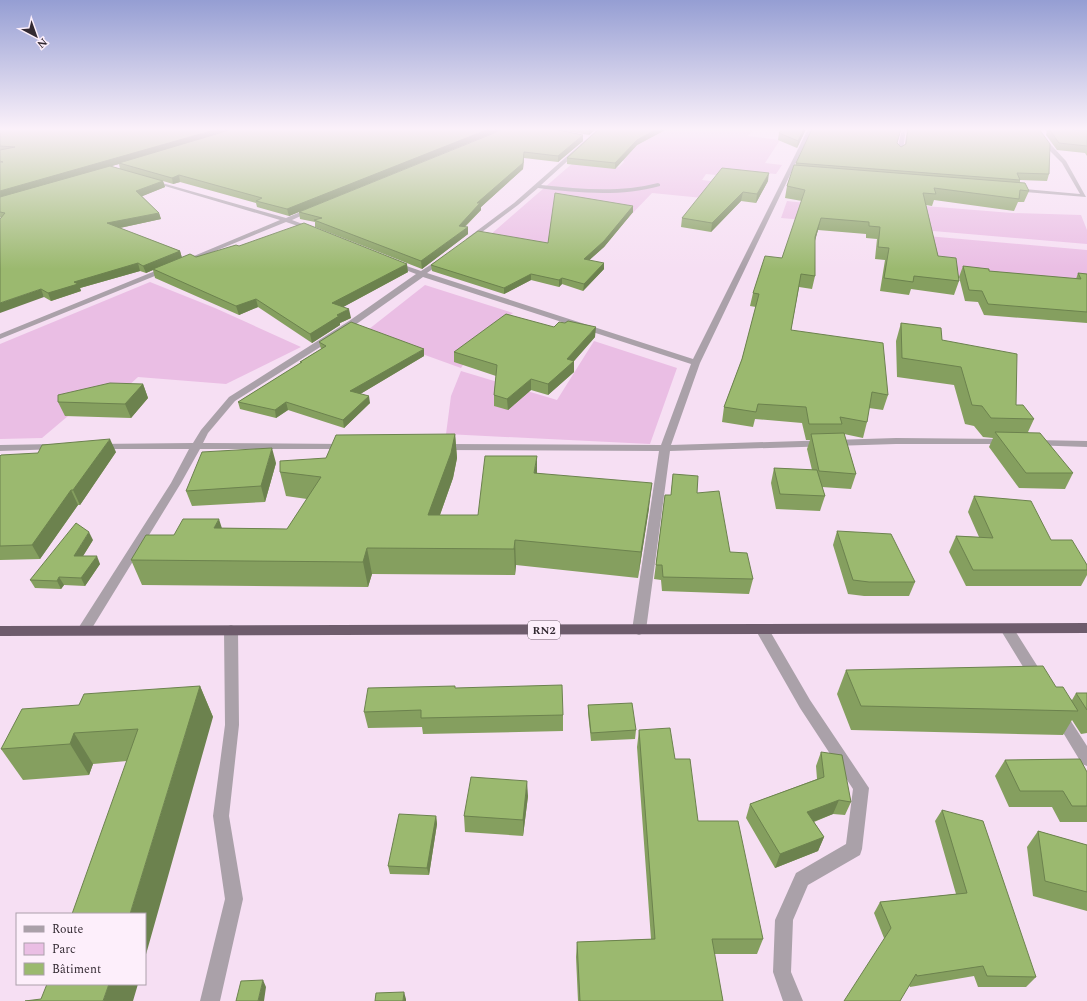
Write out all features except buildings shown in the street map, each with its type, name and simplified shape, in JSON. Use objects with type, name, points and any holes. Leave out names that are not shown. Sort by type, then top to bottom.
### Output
[{"type":"highway","name":"RN2","points":[[0,631],[1087,628]]},
{"type":"street","points":[[460,246],[516,204],[547,176]]},
{"type":"street","points":[[639,630],[665,448],[696,363],[790,176]]},
{"type":"street","points":[[1072,176],[1086,198]]},
{"type":"street","points":[[141,178],[287,220],[317,231]]},
{"type":"street","points":[[536,186],[622,192],[644,190],[658,185]]},
{"type":"street","points":[[1007,190],[1086,198]]},
{"type":"street","points":[[0,337],[315,208]]},
{"type":"street","points":[[84,630],[198,446],[204,432],[232,399],[352,323],[447,256]]},
{"type":"street","points":[[388,261],[422,274],[696,363]]},
{"type":"street","points":[[427,447],[665,448],[896,441],[1087,444]]},
{"type":"street","points":[[92,446],[356,447]]},
{"type":"street","points":[[0,448],[69,447]]},
{"type":"street","points":[[762,629],[805,704],[861,788],[854,849],[802,879],[784,920],[782,972],[793,1001]]},
{"type":"street","points":[[1007,629],[1047,694]]},
{"type":"street","points":[[210,1001],[234,899],[221,816],[232,725],[231,630]]},
{"type":"street","points":[[1055,707],[1087,759]]},
{"type":"green space","points":[[558,176],[705,176],[702,180],[736,184],[703,198],[652,193],[625,221],[586,253],[490,235]]},
{"type":"green space","points":[[724,176],[750,176],[747,178]]},
{"type":"green space","points":[[838,199],[1012,213],[1081,215],[1087,230],[1087,244],[781,218],[787,201],[834,206]]},
{"type":"green space","points":[[927,236],[1087,250],[1087,286],[953,277],[934,269]]},
{"type":"green space","points":[[150,282],[215,308],[301,347],[226,384],[138,377],[116,397],[81,405],[42,438],[0,439],[0,344]]},
{"type":"green space","points":[[425,285],[513,313],[479,341],[461,368],[364,333]]},
{"type":"green space","points":[[594,341],[677,368],[650,444],[446,434],[451,396],[461,371],[557,400]]}]
